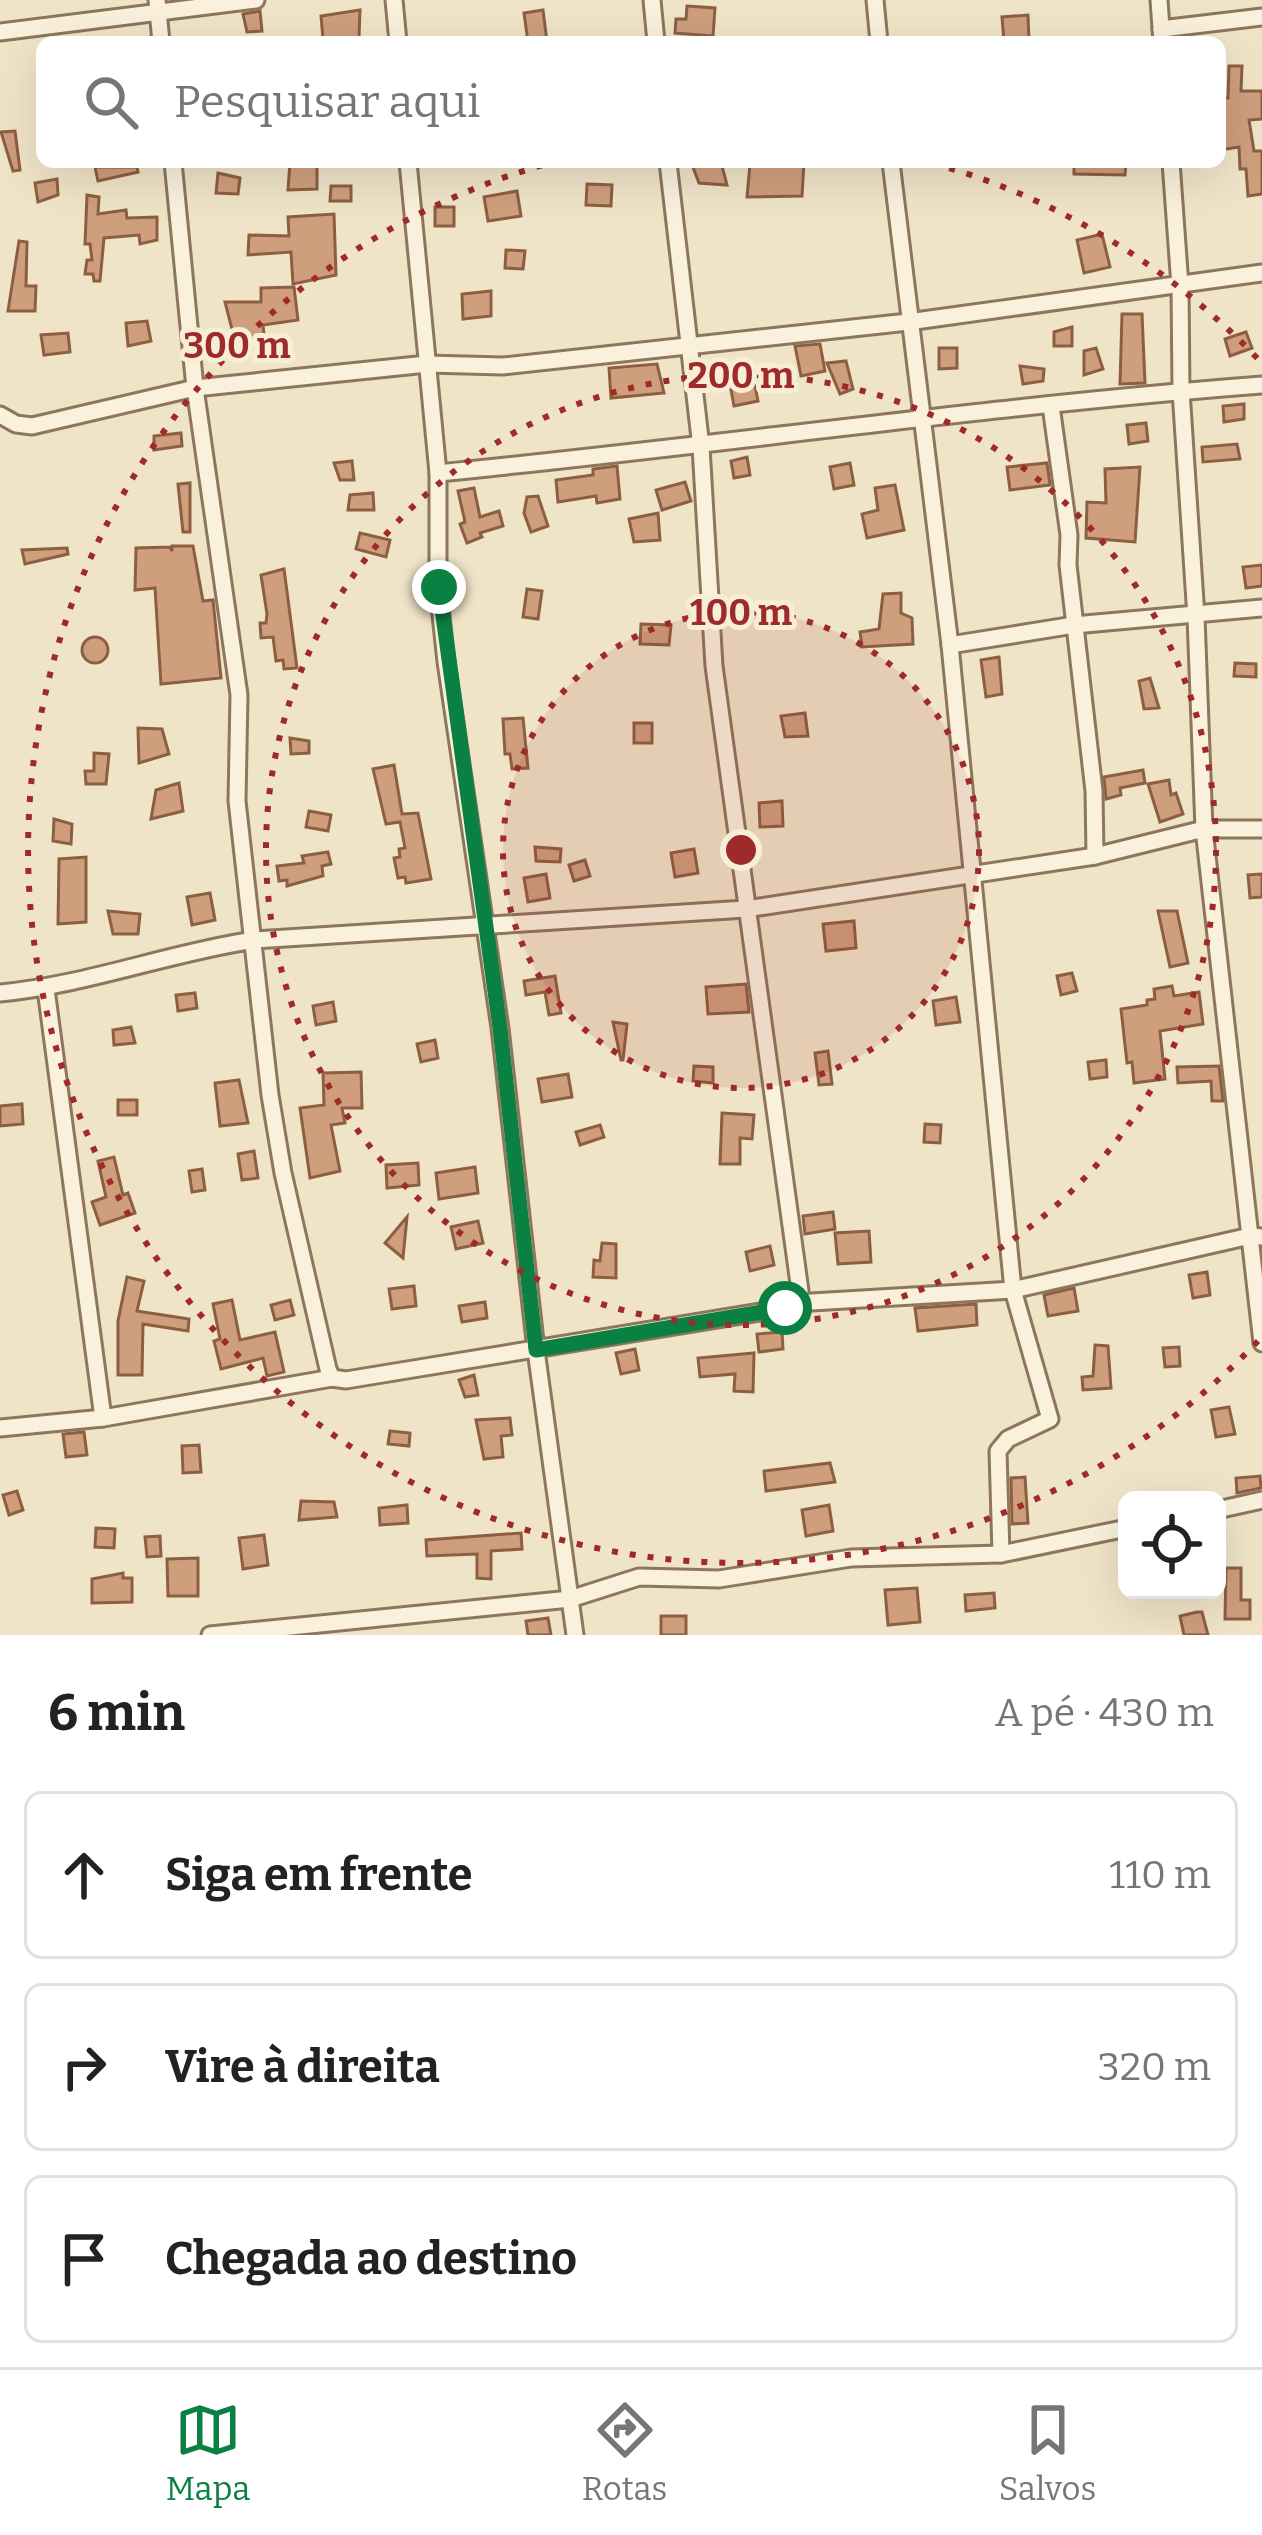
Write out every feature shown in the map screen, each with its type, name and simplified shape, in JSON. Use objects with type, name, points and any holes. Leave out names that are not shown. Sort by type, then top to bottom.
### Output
[{"type":"street","points":[[0,32],[158,7],[256,0]]},
{"type":"street","points":[[394,0],[397,36]]},
{"type":"street","points":[[652,0],[655,36]]},
{"type":"street","points":[[875,0],[878,36]]},
{"type":"street","points":[[1159,0],[1161,35],[1262,17]]},
{"type":"street","points":[[174,168],[195,388],[239,695],[237,800],[270,1095],[283,1173],[332,1378]]},
{"type":"street","points":[[409,168],[438,473],[442,625],[500,1028],[536,1350],[575,1635]]},
{"type":"street","points":[[669,168],[701,447],[714,666],[800,1291],[796,1304]]},
{"type":"street","points":[[892,168],[950,645],[1013,1290],[1049,1419],[1002,1443],[998,1451],[1001,1554]]},
{"type":"street","points":[[1171,168],[1204,829],[1256,1237],[1262,1343]]},
{"type":"street","points":[[0,415],[16,424],[48,424],[195,388],[427,364],[503,366],[908,322],[1262,273]]},
{"type":"street","points":[[438,473],[701,447],[814,428],[1262,385]]},
{"type":"street","points":[[1051,406],[1070,535],[1067,554],[1096,808],[1095,856]]},
{"type":"street","points":[[950,645],[1074,625],[1262,608]]},
{"type":"street","points":[[0,993],[46,989],[206,947],[254,940],[746,909],[1095,856],[1204,829],[1262,829]]},
{"type":"street","points":[[46,989],[103,1418]]},
{"type":"street","points":[[0,1428],[103,1418],[796,1304],[1013,1290],[1256,1237]]},
{"type":"street","points":[[1226,1508],[1262,1500]]},
{"type":"street","points":[[210,1635],[570,1599],[639,1577],[705,1580],[851,1558],[1001,1554],[1118,1530]]},
{"type":"building","points":[[687,6],[715,8],[713,36],[675,33],[676,19],[686,19]]},
{"type":"building","points":[[360,10],[359,36],[323,36],[321,16]]},
{"type":"building","points":[[543,10],[546,36],[527,36],[524,13]]},
{"type":"building","points":[[260,11],[262,31],[247,32],[243,14]]},
{"type":"building","points":[[1028,15],[1029,36],[1004,36],[1002,17]]},
{"type":"building","points":[[1229,66],[1242,66],[1241,91],[1262,91],[1262,119],[1249,120],[1254,151],[1262,151],[1262,194],[1248,196],[1239,147],[1226,149]]},
{"type":"building","points":[[15,131],[20,170],[13,171],[1,132]]},
{"type":"building","points":[[95,168],[137,168],[138,172],[98,181]]},
{"type":"building","points":[[290,168],[317,168],[317,189],[288,190]]},
{"type":"building","points":[[693,168],[723,168],[727,185],[699,183]]},
{"type":"building","points":[[750,168],[804,168],[802,196],[747,197]]},
{"type":"building","points":[[1074,168],[1126,168],[1125,175],[1074,174]]},
{"type":"building","points":[[218,173],[240,178],[238,194],[216,193]]},
{"type":"building","points":[[57,179],[58,195],[38,202],[35,183]]},
{"type":"building","points":[[587,184],[612,185],[611,206],[586,205]]},
{"type":"building","points":[[331,186],[351,186],[351,201],[330,201]]},
{"type":"building","points":[[517,191],[521,216],[488,221],[484,197]]},
{"type":"building","points":[[87,195],[99,197],[98,214],[126,210],[127,218],[157,217],[157,240],[140,244],[139,235],[104,238],[100,281],[85,274],[87,260],[92,260],[90,244],[85,244]]},
{"type":"building","points":[[435,207],[454,207],[454,226],[435,226]]},
{"type":"building","points":[[334,214],[336,275],[293,284],[291,252],[248,255],[249,235],[289,236],[288,217]]},
{"type":"building","points":[[1102,234],[1110,267],[1084,273],[1077,240]]},
{"type":"building","points":[[19,241],[27,242],[26,286],[36,286],[35,311],[8,311]]},
{"type":"building","points":[[506,250],[525,251],[523,269],[505,268]]},
{"type":"building","points":[[294,287],[298,320],[263,325],[264,334],[235,341],[225,302],[261,302],[261,288]]},
{"type":"building","points":[[491,291],[491,316],[463,319],[462,294]]},
{"type":"building","points":[[1122,314],[1142,314],[1145,383],[1120,384]]},
{"type":"building","points":[[147,321],[151,341],[128,346],[126,323]]},
{"type":"building","points":[[1072,327],[1072,346],[1054,346],[1054,332]]},
{"type":"building","points":[[1246,332],[1252,348],[1230,356],[1225,339]]},
{"type":"building","points":[[68,333],[70,352],[44,355],[41,335]]},
{"type":"building","points":[[820,344],[825,371],[801,376],[795,346]]},
{"type":"building","points":[[939,348],[957,348],[957,368],[939,369]]},
{"type":"building","points":[[1096,348],[1103,369],[1084,375],[1084,351]]},
{"type":"building","points":[[846,361],[853,389],[840,394],[827,363]]},
{"type":"building","points":[[657,364],[664,393],[611,398],[609,368]]},
{"type":"building","points":[[1020,366],[1044,369],[1043,381],[1023,384]]},
{"type":"building","points":[[705,368],[748,378],[758,401],[734,406],[730,384],[705,381]]},
{"type":"building","points":[[1244,404],[1244,419],[1224,422],[1223,406]]},
{"type":"building","points":[[1146,423],[1148,441],[1129,444],[1127,425]]},
{"type":"building","points":[[181,433],[182,446],[154,450],[154,436]]},
{"type":"building","points":[[1237,444],[1240,459],[1203,462],[1202,447]]},
{"type":"building","points":[[747,457],[750,475],[734,478],[731,461]]},
{"type":"building","points":[[352,461],[354,480],[340,480],[334,463]]},
{"type":"building","points":[[850,463],[854,485],[834,489],[830,467]]},
{"type":"building","points":[[1047,463],[1050,485],[1010,490],[1007,467]]},
{"type":"building","points":[[617,466],[620,499],[597,503],[596,496],[558,502],[556,480]]},
{"type":"building","points":[[1140,467],[1135,542],[1086,538],[1087,502],[1106,503],[1105,469]]},
{"type":"building","points":[[685,482],[691,501],[662,510],[656,490]]},
{"type":"building","points":[[190,483],[190,532],[183,532],[178,484]]},
{"type":"building","points":[[895,485],[904,530],[867,538],[862,514],[878,510],[875,488]]},
{"type":"building","points":[[474,488],[480,517],[499,511],[503,526],[467,543],[460,524],[465,522],[458,491]]},
{"type":"building","points":[[373,493],[374,510],[348,510],[350,495]]},
{"type":"building","points":[[538,496],[548,526],[531,532],[524,513],[527,497]]},
{"type":"building","points":[[658,513],[660,540],[634,542],[629,519]]},
{"type":"building","points":[[360,533],[390,540],[386,557],[356,549]]},
{"type":"building","points":[[172,546],[193,546],[203,601],[213,600],[221,678],[161,684],[155,588],[135,590],[136,548],[170,547],[172,551]]},
{"type":"building","points":[[67,548],[68,554],[25,564],[22,550]]},
{"type":"building","points":[[1262,565],[1262,586],[1246,588],[1243,567]]},
{"type":"building","points":[[284,569],[297,668],[284,669],[283,660],[276,661],[273,637],[261,638],[260,623],[266,623],[267,614],[261,575]]},
{"type":"building","points":[[527,589],[542,591],[538,619],[523,617]]},
{"type":"building","points":[[901,593],[901,613],[912,618],[913,644],[862,647],[860,632],[879,629],[883,594]]},
{"type":"building","points":[[641,624],[671,625],[669,645],[640,644]]},
{"type":"building","points":[[95,637],[108,650],[95,663],[82,650]]},
{"type":"building","points":[[999,657],[1002,694],[986,697],[981,660]]},
{"type":"building","points":[[1235,663],[1256,664],[1256,677],[1234,676]]},
{"type":"building","points":[[1150,678],[1159,708],[1144,709],[1139,681]]},
{"type":"building","points":[[805,713],[808,736],[785,737],[781,716]]},
{"type":"building","points":[[523,718],[528,768],[512,769],[510,754],[505,754],[503,719]]},
{"type":"building","points":[[634,723],[652,723],[652,743],[634,743]]},
{"type":"building","points":[[138,728],[162,729],[169,754],[139,763]]},
{"type":"building","points":[[290,738],[309,741],[309,753],[291,754]]},
{"type":"building","points":[[94,753],[109,754],[106,784],[86,784],[85,771],[94,771]]},
{"type":"building","points":[[394,765],[402,814],[418,813],[431,879],[406,883],[405,877],[398,878],[394,858],[405,848],[400,822],[386,824],[373,769]]},
{"type":"building","points":[[1143,770],[1145,783],[1120,788],[1121,795],[1106,799],[1104,777]]},
{"type":"building","points":[[1169,780],[1171,795],[1176,793],[1183,814],[1160,822],[1148,784]]},
{"type":"building","points":[[179,783],[183,811],[151,819],[156,790]]},
{"type":"building","points":[[782,801],[783,826],[760,827],[759,803]]},
{"type":"building","points":[[309,811],[331,815],[328,831],[306,827]]},
{"type":"building","points":[[54,819],[72,824],[71,844],[53,841]]},
{"type":"building","points":[[535,847],[561,849],[560,862],[536,861]]},
{"type":"building","points":[[694,849],[698,873],[675,877],[671,853]]},
{"type":"building","points":[[328,852],[331,864],[322,866],[323,876],[287,886],[287,880],[279,881],[277,866],[304,863],[302,856]]},
{"type":"building","points":[[86,857],[86,922],[58,924],[59,859]]},
{"type":"building","points":[[585,860],[590,876],[574,881],[569,865]]},
{"type":"building","points":[[546,874],[550,898],[528,902],[524,878]]},
{"type":"building","points":[[1262,874],[1262,897],[1250,898],[1248,875]]},
{"type":"building","points":[[210,893],[215,920],[192,925],[187,897]]},
{"type":"building","points":[[108,911],[140,914],[138,934],[113,934]]},
{"type":"building","points":[[1158,911],[1177,911],[1188,963],[1170,967]]},
{"type":"building","points":[[854,921],[856,948],[826,951],[823,924]]},
{"type":"building","points":[[1072,973],[1077,991],[1061,995],[1057,976]]},
{"type":"building","points":[[555,976],[561,1013],[549,1015],[545,992],[526,995],[524,981]]},
{"type":"building","points":[[746,984],[749,1012],[708,1014],[706,987]]},
{"type":"building","points":[[1172,986],[1174,996],[1199,992],[1203,1024],[1160,1031],[1165,1079],[1134,1083],[1121,1009],[1147,1005],[1147,1000],[1155,999],[1154,989]]},
{"type":"building","points":[[195,993],[197,1008],[178,1011],[176,995]]},
{"type":"building","points":[[956,997],[960,1022],[936,1025],[933,1001]]},
{"type":"building","points":[[333,1002],[336,1021],[316,1025],[313,1006]]},
{"type":"building","points":[[613,1022],[627,1024],[623,1060],[621,1060]]},
{"type":"building","points":[[131,1027],[135,1043],[114,1045],[113,1030]]},
{"type":"building","points":[[435,1040],[438,1058],[421,1062],[417,1044]]},
{"type":"building","points":[[828,1051],[832,1084],[819,1085],[815,1053]]},
{"type":"building","points":[[1106,1060],[1107,1077],[1090,1079],[1088,1062]]},
{"type":"building","points":[[694,1066],[713,1067],[713,1083],[693,1081]]},
{"type":"building","points":[[1219,1066],[1223,1101],[1212,1101],[1211,1081],[1178,1083],[1177,1067]]},
{"type":"building","points":[[361,1072],[362,1108],[342,1108],[345,1123],[331,1125],[340,1171],[310,1178],[300,1108],[324,1105],[323,1073]]},
{"type":"building","points":[[568,1074],[572,1097],[542,1102],[538,1079]]},
{"type":"building","points":[[239,1080],[248,1123],[220,1126],[215,1083]]},
{"type":"building","points":[[118,1100],[137,1100],[137,1115],[118,1115]]},
{"type":"building","points":[[22,1104],[23,1124],[0,1126],[0,1106]]},
{"type":"building","points":[[722,1113],[754,1115],[752,1139],[740,1138],[740,1164],[720,1164]]},
{"type":"building","points":[[925,1124],[941,1125],[940,1143],[924,1142]]},
{"type":"building","points":[[600,1125],[604,1137],[580,1145],[576,1132]]},
{"type":"building","points":[[254,1151],[258,1178],[242,1180],[238,1154]]},
{"type":"building","points":[[114,1157],[123,1195],[128,1193],[135,1213],[100,1225],[92,1202],[106,1197],[98,1161]]},
{"type":"building","points":[[418,1163],[419,1185],[387,1188],[386,1165]]},
{"type":"building","points":[[475,1167],[478,1193],[439,1199],[436,1173]]},
{"type":"building","points":[[202,1169],[205,1190],[192,1192],[189,1171]]},
{"type":"building","points":[[833,1212],[835,1229],[805,1234],[803,1216]]},
{"type":"building","points":[[407,1217],[403,1258],[385,1243]]},
{"type":"building","points":[[478,1221],[483,1243],[456,1249],[451,1227]]},
{"type":"building","points":[[869,1231],[871,1262],[838,1264],[835,1233]]},
{"type":"building","points":[[602,1243],[616,1244],[616,1278],[593,1277]]},
{"type":"building","points":[[770,1246],[774,1265],[750,1271],[746,1252]]},
{"type":"building","points":[[1207,1272],[1210,1295],[1193,1298],[1189,1275]]},
{"type":"building","points":[[127,1277],[144,1281],[137,1311],[189,1319],[188,1331],[143,1324],[142,1375],[118,1375],[118,1321]]},
{"type":"building","points":[[414,1286],[416,1306],[392,1309],[389,1289]]},
{"type":"building","points":[[1074,1288],[1078,1311],[1048,1316],[1044,1295]]},
{"type":"building","points":[[232,1300],[240,1340],[275,1332],[284,1372],[267,1376],[263,1358],[221,1369],[213,1304]]},
{"type":"building","points":[[290,1300],[294,1315],[275,1320],[271,1305]]},
{"type":"building","points":[[485,1302],[487,1318],[462,1322],[459,1306]]},
{"type":"building","points":[[976,1304],[977,1325],[918,1331],[915,1308]]},
{"type":"building","points":[[782,1332],[783,1349],[759,1352],[757,1334]]},
{"type":"building","points":[[1095,1345],[1108,1346],[1111,1388],[1083,1390],[1082,1377],[1093,1376]]},
{"type":"building","points":[[1179,1347],[1180,1366],[1165,1367],[1163,1348]]},
{"type":"building","points":[[635,1349],[639,1370],[621,1374],[616,1353]]},
{"type":"building","points":[[754,1353],[753,1392],[734,1391],[735,1374],[700,1377],[698,1358]]},
{"type":"building","points":[[474,1375],[478,1395],[465,1397],[459,1380]]},
{"type":"building","points":[[1229,1407],[1235,1434],[1216,1437],[1211,1410]]},
{"type":"building","points":[[510,1418],[512,1435],[501,1436],[503,1457],[484,1459],[476,1420]]},
{"type":"building","points":[[390,1431],[410,1433],[409,1446],[388,1444]]},
{"type":"building","points":[[84,1432],[87,1455],[66,1457],[63,1434]]},
{"type":"building","points":[[199,1445],[201,1472],[183,1473],[182,1446]]},
{"type":"building","points":[[830,1463],[835,1482],[766,1491],[764,1471]]},
{"type":"building","points":[[1260,1476],[1261,1488],[1237,1493],[1236,1478]]},
{"type":"building","points":[[1025,1477],[1028,1523],[1012,1524],[1011,1478]]},
{"type":"building","points":[[17,1491],[23,1510],[9,1515],[3,1495]]},
{"type":"building","points":[[301,1501],[334,1502],[337,1517],[299,1520]]},
{"type":"building","points":[[407,1505],[408,1523],[380,1525],[379,1508]]},
{"type":"building","points":[[829,1505],[833,1531],[806,1536],[802,1510]]},
{"type":"building","points":[[96,1528],[115,1529],[114,1548],[95,1547]]},
{"type":"building","points":[[521,1533],[522,1549],[491,1551],[491,1579],[477,1578],[477,1554],[427,1556],[426,1540]]},
{"type":"building","points":[[264,1535],[268,1565],[243,1569],[239,1538]]},
{"type":"building","points":[[160,1536],[161,1556],[147,1557],[145,1537]]},
{"type":"building","points":[[198,1558],[198,1596],[168,1596],[167,1559]]},
{"type":"building","points":[[1226,1568],[1241,1568],[1241,1600],[1250,1600],[1250,1619],[1225,1619]]},
{"type":"building","points":[[123,1573],[123,1578],[132,1578],[132,1602],[92,1603],[92,1579]]},
{"type":"building","points":[[917,1588],[920,1622],[888,1625],[885,1590]]},
{"type":"building","points":[[994,1593],[995,1608],[966,1611],[965,1595]]},
{"type":"building","points":[[1202,1612],[1208,1635],[1184,1635],[1180,1616]]},
{"type":"building","points":[[661,1616],[686,1616],[686,1635],[661,1635]]},
{"type":"building","points":[[548,1618],[551,1635],[528,1635],[526,1621]]},
{"type":"route","points":[[439,587],[500,1028],[536,1350],[785,1308]]}]
